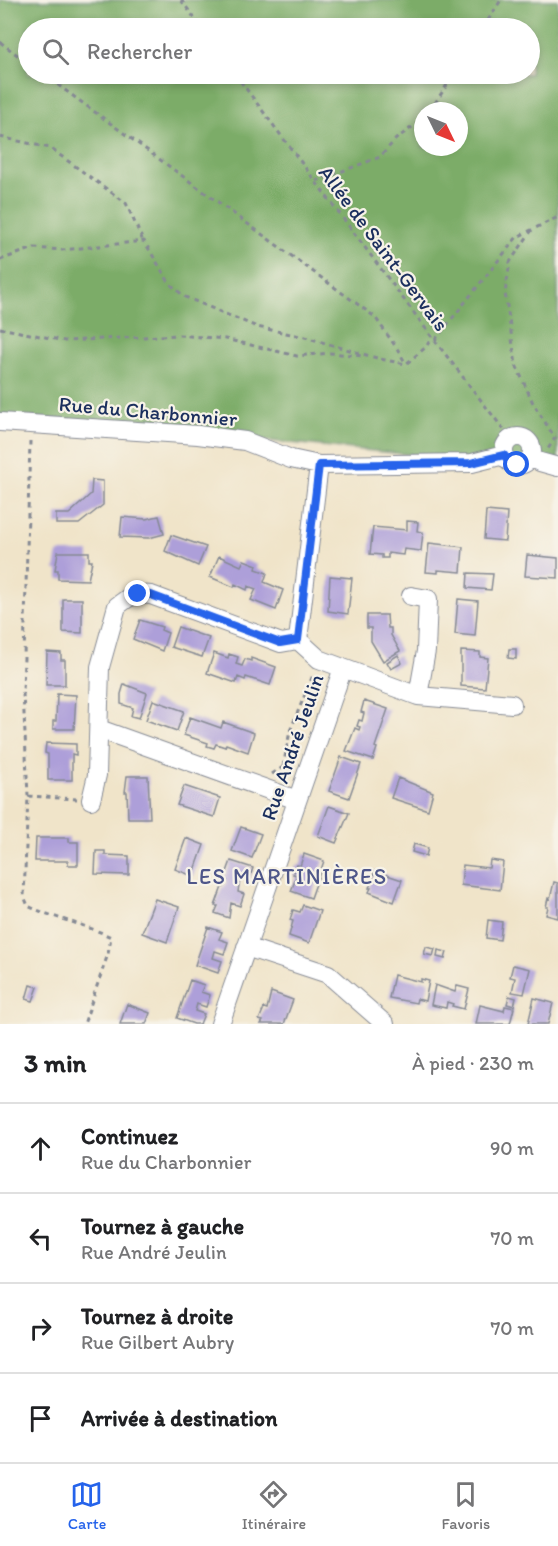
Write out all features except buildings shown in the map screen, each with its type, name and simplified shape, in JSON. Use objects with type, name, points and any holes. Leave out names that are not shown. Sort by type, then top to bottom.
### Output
[{"type":"street","name":"Rue du Charbonnier","points":[[0,422],[198,435],[245,441],[291,459],[319,465],[471,463],[508,447]]},
{"type":"street","points":[[508,447],[511,464],[522,465],[536,460],[558,467]]},
{"type":"street","points":[[91,800],[98,775],[100,667],[117,606],[138,594],[151,595],[280,643],[298,640],[319,465]]},
{"type":"street","points":[[411,596],[428,599],[426,651],[418,696]]},
{"type":"street","name":"Rue André Jeulin","points":[[220,1024],[343,668],[319,659],[298,640]]},
{"type":"street","points":[[343,668],[418,696],[512,704]]},
{"type":"street","points":[[99,729],[297,800]]},
{"type":"street","points":[[246,947],[328,974],[385,1024]]},
{"type":"path","points":[[181,0],[194,18]]},
{"type":"path","points":[[489,18],[501,0]]},
{"type":"path","points":[[0,42],[18,56]]},
{"type":"path","points":[[57,84],[375,317],[406,364]]},
{"type":"path","name":"Allée de Saint-Gervais","points":[[243,84],[434,339],[508,447]]},
{"type":"path","points":[[436,102],[448,84]]},
{"type":"path","points":[[316,182],[380,157],[414,126]]},
{"type":"path","points":[[0,137],[50,148],[60,154],[126,203],[143,241]]},
{"type":"path","points":[[0,260],[34,248],[62,250],[144,241],[170,284],[185,297],[257,327],[305,337],[380,360],[406,364],[434,339],[517,237],[558,217]]},
{"type":"path","points":[[532,230],[510,262],[505,293],[516,365],[533,403],[555,438],[536,460]]},
{"type":"path","points":[[0,328],[64,341],[178,335],[225,339],[297,356],[330,352],[371,357]]},
{"type":"path","points":[[30,424],[23,693],[28,796],[24,896],[28,906],[39,912],[111,937],[108,954],[84,1024]]},
{"type":"path","points":[[306,776],[283,766],[290,731],[319,659]]},
{"type":"path","points":[[28,796],[91,800]]},
{"type":"green space","points":[[0,0],[558,0],[558,469],[0,416]]},
{"type":"district","name":"LES MARTINIÈRES","points":[[287,876]]},
{"type":"route","points":[[138,594],[151,595],[280,643],[298,640],[319,465],[471,463],[504,455],[511,464],[517,465]]}]
